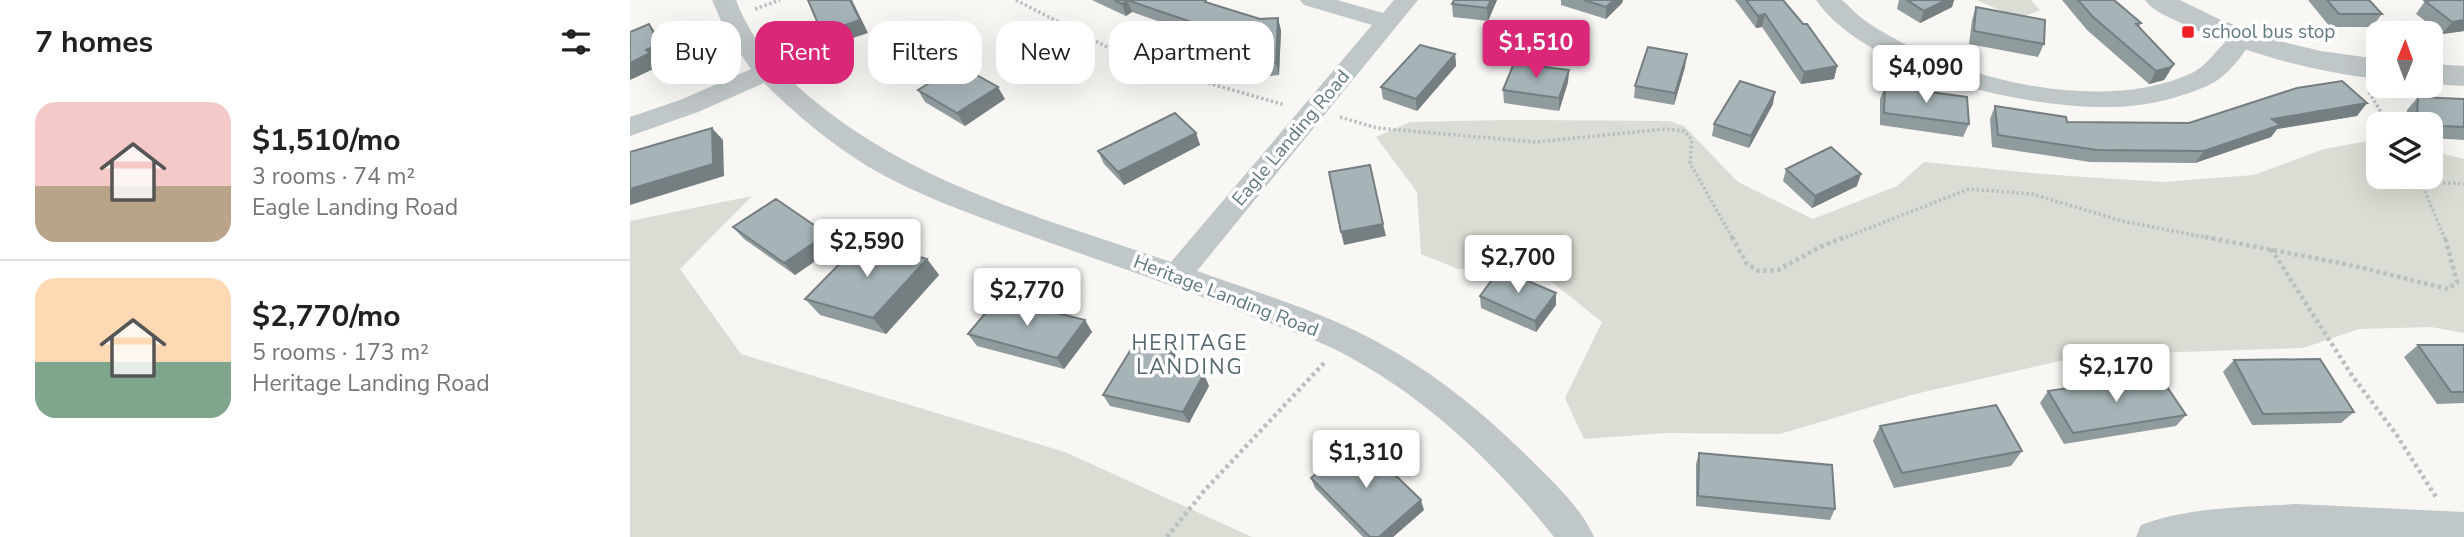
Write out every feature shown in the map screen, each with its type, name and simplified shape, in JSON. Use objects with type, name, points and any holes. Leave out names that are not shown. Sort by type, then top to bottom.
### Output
[{"type":"street","name":"Heritage Landing Road","points":[[723,0],[755,58]]},
{"type":"street","points":[[1312,0],[1388,22]]},
{"type":"street","name":"Eagle Landing Road","points":[[1176,276],[1406,0]]},
{"type":"street","points":[[1828,0],[1867,33],[1898,52],[1941,70],[2011,89],[2064,97],[2093,99],[2142,96],[2185,86],[2222,65],[2241,39]]},
{"type":"street","points":[[2159,0],[2241,39],[2366,75]]},
{"type":"street","points":[[2443,75],[2464,76]]},
{"type":"street","points":[[630,127],[699,102],[755,77]]},
{"type":"street","name":"Heritage Landing Road","points":[[778,84],[847,140],[911,178],[1354,344],[1406,374],[1455,409],[1519,469],[1576,537]]},
{"type":"street","points":[[2154,537],[2235,524],[2296,521],[2464,529]]},
{"type":"path","points":[[1016,0],[1105,46],[1166,71],[1289,107]]},
{"type":"path","points":[[1340,117],[1377,128],[1536,142],[1664,129],[1684,131],[1692,140],[1690,163],[1747,264],[1759,271],[1778,270],[1820,247],[1969,189],[2032,194],[2122,221],[2271,249],[2448,289],[2458,282],[2442,228],[2425,189]]},
{"type":"path","points":[[2443,182],[2464,184]]},
{"type":"path","points":[[2271,249],[2353,376],[2396,434],[2433,492]]},
{"type":"path","points":[[1167,537],[1204,491],[1320,367]]},
{"type":"shaded area","points":[[1977,0],[2031,0],[2040,10],[2019,19]]},
{"type":"shaded area","points":[[1669,121],[1684,126],[1738,182],[1813,219],[1897,186],[1924,162],[2041,174],[2162,182],[2254,175],[2324,149],[2366,141],[2366,189],[2443,189],[2443,154],[2464,159],[2464,333],[2431,327],[2359,329],[2303,348],[2086,355],[1915,394],[1780,434],[1666,433],[1584,439],[1565,398],[1602,322],[1532,266],[1458,269],[1421,254],[1417,192],[1376,137],[1410,122]]},
{"type":"shaded area","points":[[752,196],[680,269],[741,354],[1065,452],[1252,537],[630,537],[630,221]]},
{"type":"building","points":[[808,0],[850,0],[860,20],[854,22],[817,21]]},
{"type":"building","points":[[1127,0],[1206,0],[1205,2],[1260,19],[1278,18],[1276,63],[1274,21],[1188,21]]},
{"type":"building","points":[[1454,0],[1491,0],[1487,8],[1452,4]]},
{"type":"building","points":[[1584,0],[1614,0],[1606,7]]},
{"type":"building","points":[[1746,0],[1783,0],[1803,24],[1807,24],[1837,66],[1804,72],[1765,14],[1758,16]]},
{"type":"building","points":[[1907,0],[1946,0],[1924,11]]},
{"type":"building","points":[[2078,0],[2114,0],[2141,23],[2136,24],[2174,64],[2156,71],[2093,17]]},
{"type":"building","points":[[2327,0],[2369,0],[2382,14],[2339,14]]},
{"type":"building","points":[[2464,0],[2464,20],[2452,22],[2425,1]]},
{"type":"building","points":[[1976,7],[2045,20],[2044,44],[1974,31]]},
{"type":"building","points":[[649,24],[651,28],[651,48],[646,50],[650,53],[630,63],[630,32]]},
{"type":"building","points":[[1420,45],[1455,54],[1416,99],[1381,87]]},
{"type":"building","points":[[1648,47],[1687,54],[1675,93],[1635,86]]},
{"type":"building","points":[[1514,63],[1569,70],[1559,98],[1503,90]]},
{"type":"building","points":[[982,78],[998,87],[957,113],[918,90],[928,84],[982,84]]},
{"type":"building","points":[[1740,81],[1775,92],[1751,136],[1714,124]]},
{"type":"building","points":[[2342,81],[2367,103],[2272,119],[2280,125],[2204,151],[2097,150],[1998,135],[1995,106],[2066,117],[2067,122],[2189,123],[2297,88]]},
{"type":"building","points":[[1885,86],[1967,97],[1969,124],[1884,113]]},
{"type":"building","points":[[2418,98],[2464,99],[2464,127],[2443,126],[2443,112],[2417,112]]},
{"type":"building","points":[[1175,113],[1196,133],[1118,172],[1098,151]]},
{"type":"building","points":[[712,128],[713,164],[630,189],[630,152]]},
{"type":"building","points":[[1831,147],[1861,174],[1815,196],[1786,169]]},
{"type":"building","points":[[1370,165],[1383,224],[1341,232],[1329,172]]},
{"type":"building","points":[[776,199],[827,234],[784,263],[733,227]]},
{"type":"building","points":[[862,241],[927,259],[873,318],[805,299]]},
{"type":"building","points":[[1500,269],[1556,293],[1535,321],[1480,296]]},
{"type":"building","points":[[998,298],[1085,320],[1057,358],[968,334]]},
{"type":"building","points":[[1136,341],[1172,348],[1163,366],[1204,374],[1183,412],[1103,395]]},
{"type":"building","points":[[2418,345],[2464,345],[2464,392],[2451,392]]},
{"type":"building","points":[[2320,359],[2354,412],[2263,414],[2234,360]]},
{"type":"building","points":[[2159,375],[2186,415],[2073,433],[2048,391]]},
{"type":"building","points":[[1996,405],[2022,451],[1902,473],[1880,426]]},
{"type":"building","points":[[1358,439],[1421,500],[1379,537],[1370,537],[1311,478]]},
{"type":"building","points":[[1699,453],[1832,465],[1835,509],[1698,496]]},
{"type":"place","name":"school bus stop","points":[[2188,32]]},
{"type":"district","name":"HERITAGE LANDING","points":[[1190,355]]}]
